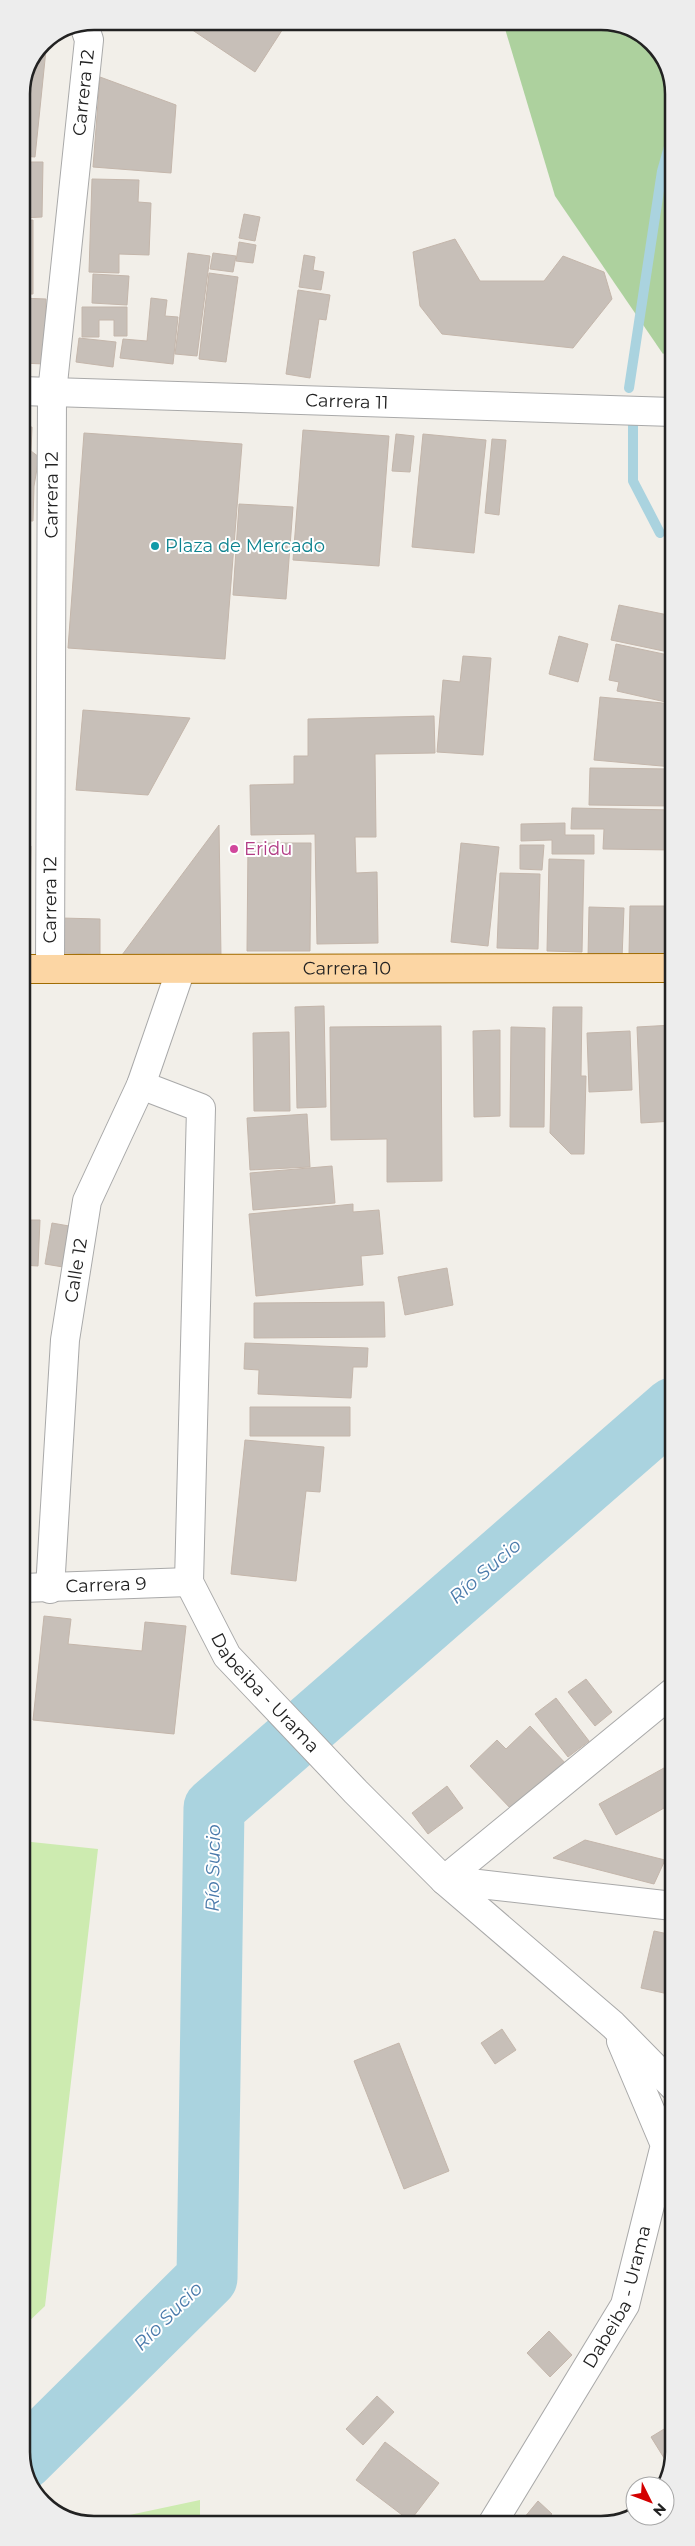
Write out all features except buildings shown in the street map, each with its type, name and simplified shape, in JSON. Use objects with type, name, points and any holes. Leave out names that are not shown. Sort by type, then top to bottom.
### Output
[{"type":"main road","name":"Carrera 10","points":[[30,970],[665,968]]},
{"type":"street","name":"Carrera 12","points":[[50,969],[52,393],[89,40],[86,31]]},
{"type":"street","name":"Carrera 11","points":[[30,392],[665,412]]},
{"type":"street","name":"Calle 12","points":[[50,1589],[66,1340],[87,1201],[141,1085],[181,969]]},
{"type":"street","points":[[141,1085],[201,1108],[189,1582]]},
{"type":"street","name":"Carrera 9","points":[[30,1588],[50,1589],[189,1582]]},
{"type":"street","name":"Dabeiba - Urama","points":[[189,1582],[227,1656],[356,1792],[444,1880],[614,2025],[665,2078]]},
{"type":"street","points":[[444,1880],[665,1699]]},
{"type":"street","points":[[444,1880],[665,1905]]},
{"type":"street","name":"Dabeiba - Urama","points":[[497,2516],[626,2305],[665,2145],[614,2025]]},
{"type":"green space","points":[[505,30],[606,30],[626,35],[643,46],[652,55],[662,73],[664,81],[665,352],[663,354],[555,196]]},
{"type":"green space","points":[[30,1842],[98,1849],[45,2306],[30,2320]]},
{"type":"green space","points":[[200,2500],[200,2516],[125,2516]]},
{"type":"waterway","points":[[629,388],[665,160]]},
{"type":"waterway","points":[[633,423],[633,481],[660,533]]},
{"type":"waterway","name":"Río Sucio","points":[[30,2453],[207,2278],[214,1808],[665,1415]]},
{"type":"place","name":"Plaza de Mercado","points":[[155,546]]},
{"type":"place","name":"Eridu","points":[[234,849]]}]
